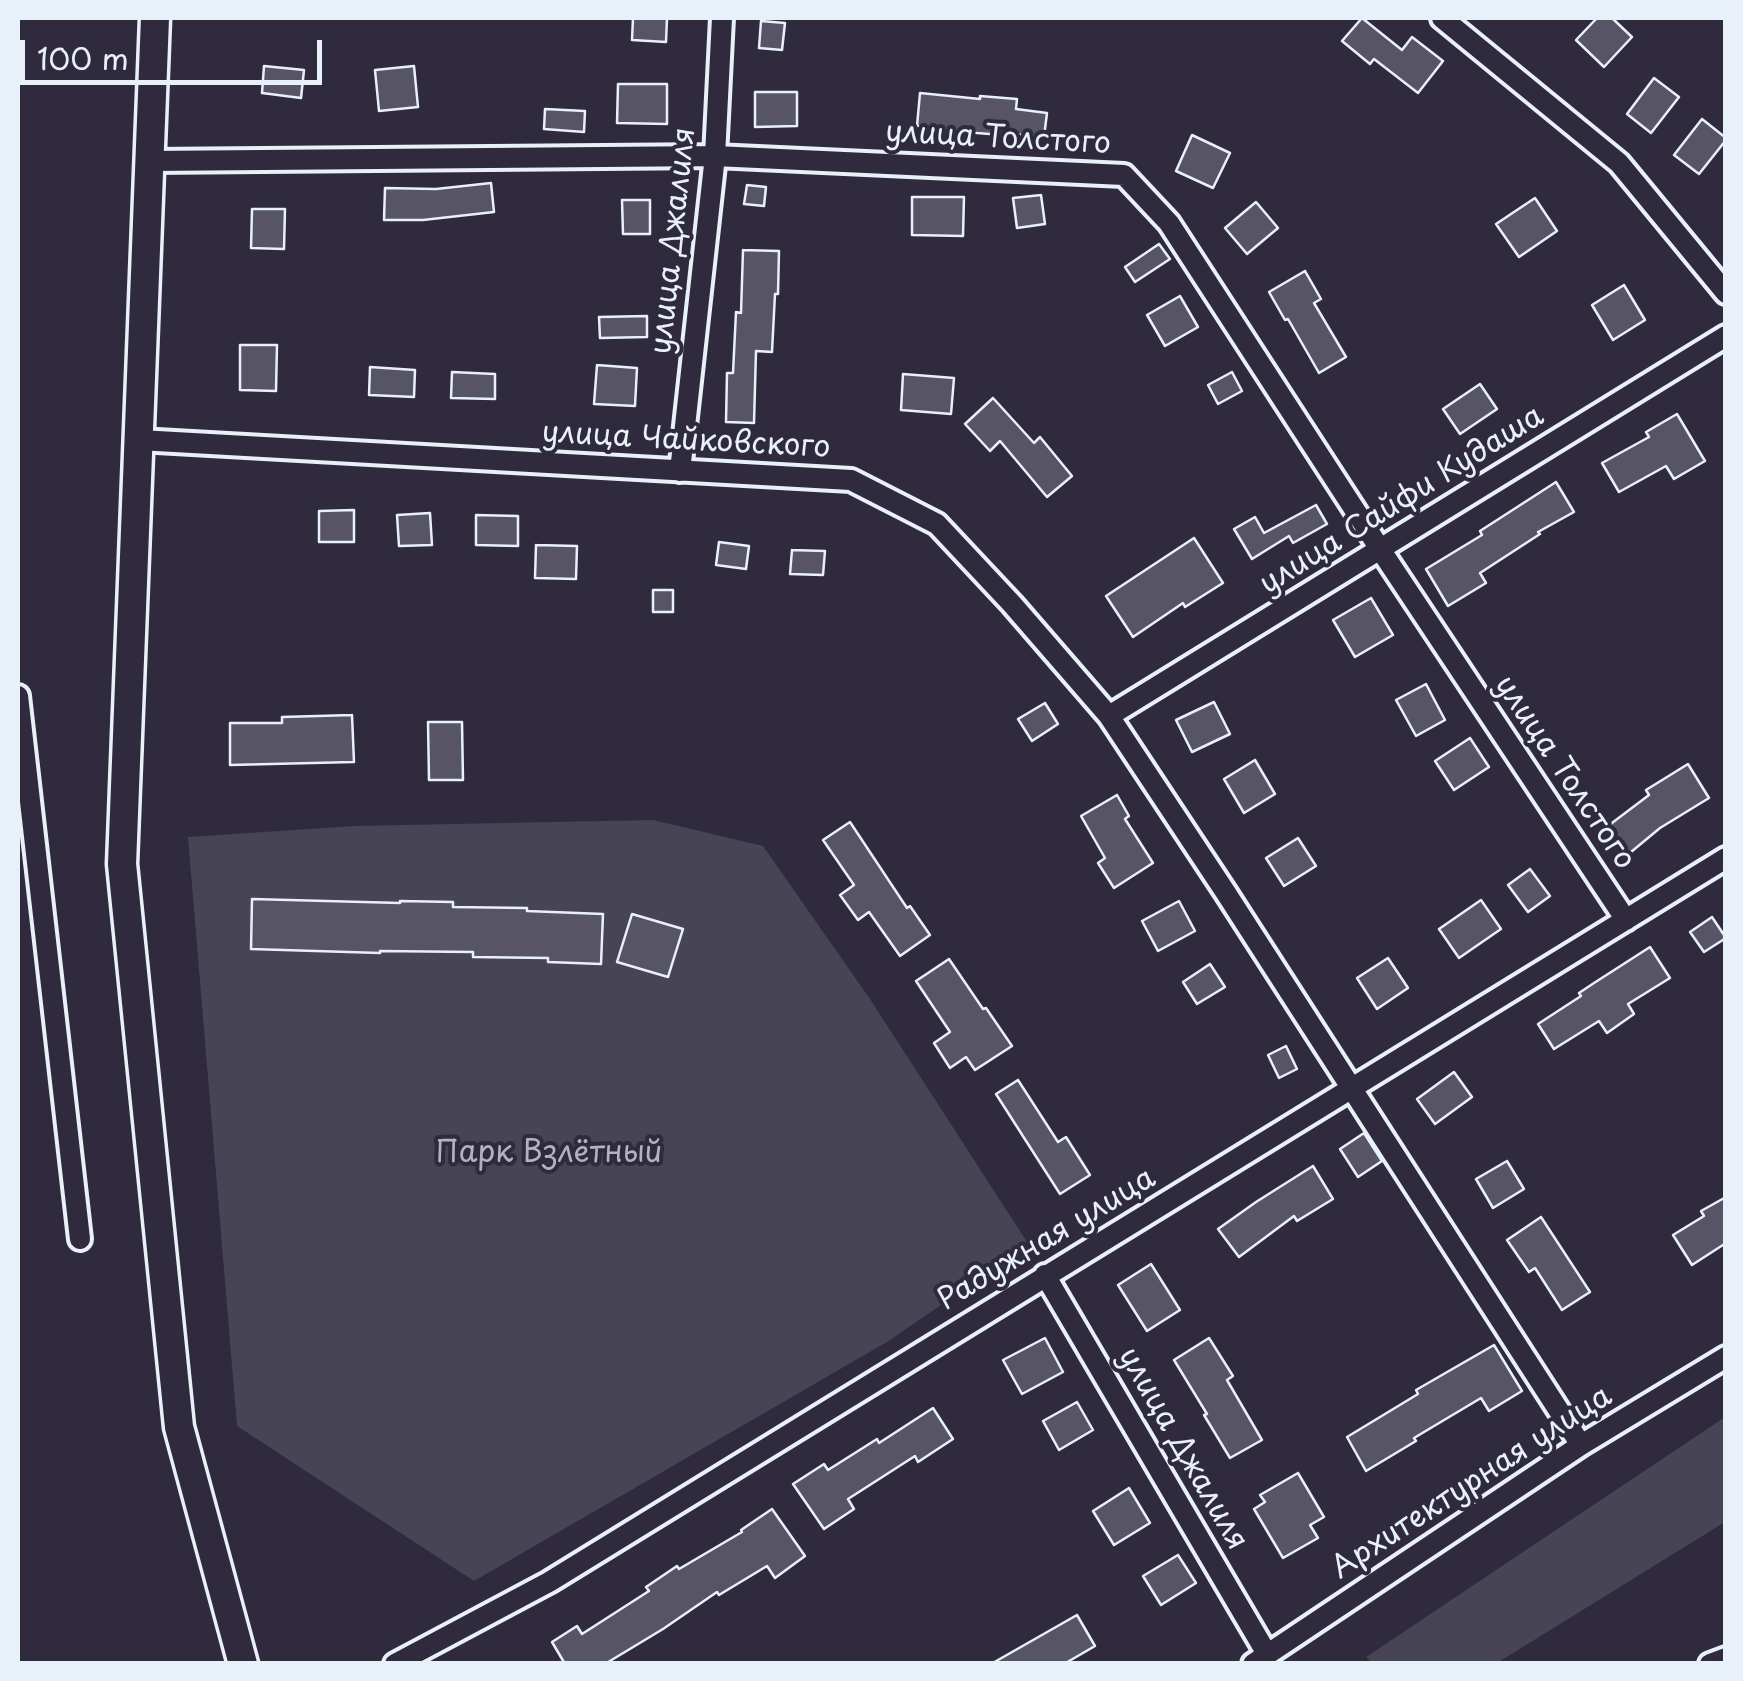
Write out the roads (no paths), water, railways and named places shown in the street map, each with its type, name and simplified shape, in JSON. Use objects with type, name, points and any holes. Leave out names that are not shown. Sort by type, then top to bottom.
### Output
[{"type":"main road","points":[[156,18],[122,864],[179,1427],[243,1664]]},
{"type":"street","name":"улица Джалиля","points":[[680,471],[715,156],[722,18]]},
{"type":"street","points":[[1442,18],[1619,163],[1726,293]]},
{"type":"street","name":"улица Толстого","points":[[150,161],[715,156],[1124,175],[1170,223],[1380,550],[1626,920]]},
{"type":"street","name":"улица Сайфи Кудаша","points":[[1109,716],[1726,336]]},
{"type":"street","name":"улица Чайковского","points":[[139,440],[851,480],[936,524],[1109,716],[1582,1445]]},
{"type":"street","points":[[18,696],[80,1239]]},
{"type":"street","name":"Радужная улица","points":[[395,1664],[549,1582],[1726,858]]},
{"type":"street","name":"улица Джалиля","points":[[1045,1275],[1260,1658]]},
{"type":"street","name":"Архитектурная улица","points":[[1260,1658],[1582,1445],[1726,1357]]},
{"type":"street","points":[[1710,1664],[1726,1658]]},
{"type":"park label","name":"Парк Взлётный","points":[[549,1154]]}]
